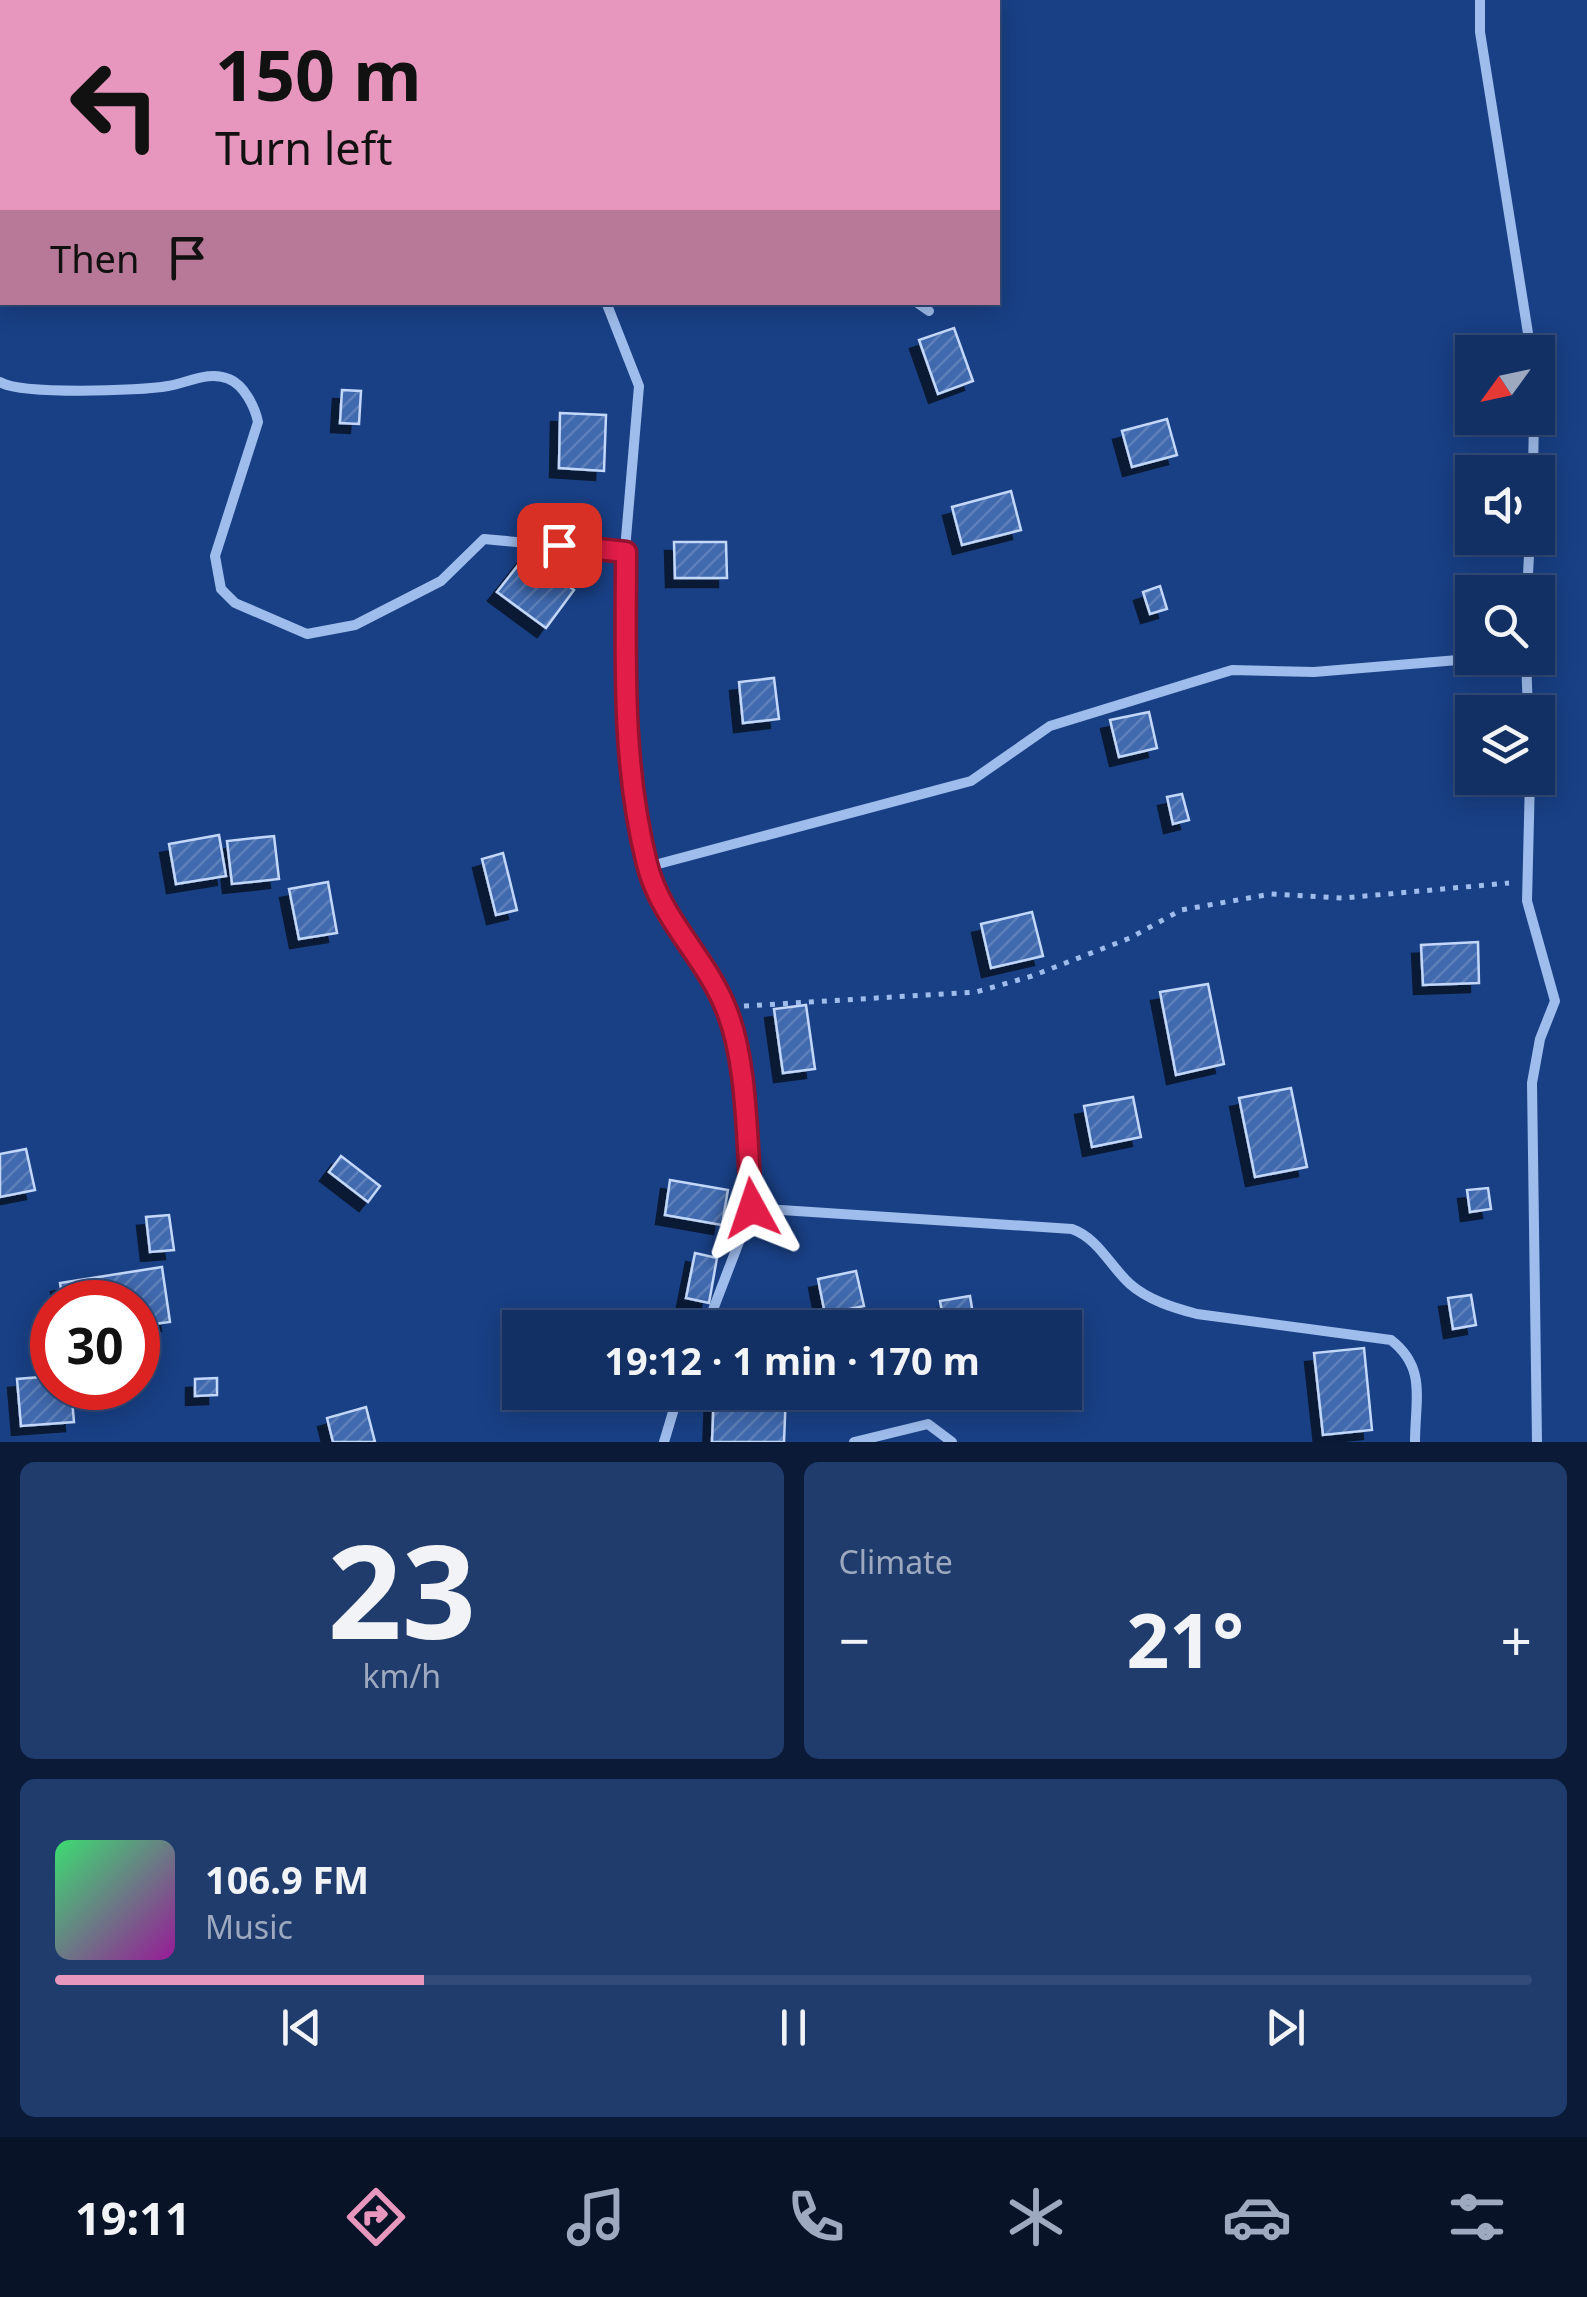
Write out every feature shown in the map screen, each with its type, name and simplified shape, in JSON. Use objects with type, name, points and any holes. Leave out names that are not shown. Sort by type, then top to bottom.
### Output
[{"type":"street","points":[[1480,0],[1480,32],[1528,335]]},
{"type":"street","points":[[607,305],[639,386],[626,552],[626,732],[647,867],[666,911],[726,1008],[736,1039],[752,1208],[713,1310]]},
{"type":"street","points":[[920,305],[928,311]]},
{"type":"street","points":[[0,382],[30,392],[52,388],[131,390],[216,375],[240,386],[258,422],[217,547],[216,578],[235,603],[302,633],[355,625],[427,589],[484,539],[626,552]]},
{"type":"street","points":[[647,867],[971,781],[1050,726],[1232,670],[1314,672],[1455,660]]},
{"type":"street","points":[[1530,795],[1527,901],[1555,1001],[1540,1038],[1532,1084],[1537,1442]]},
{"type":"street","points":[[752,1208],[1072,1229],[1096,1242],[1133,1288],[1168,1306],[1197,1314],[1391,1340],[1409,1354],[1416,1369],[1415,1442]]},
{"type":"street","points":[[664,1442],[674,1410]]},
{"type":"street","points":[[854,1442],[928,1424],[952,1442]]},
{"type":"path","points":[[726,1008],[976,992],[1130,938],[1181,910],[1272,894],[1342,898],[1527,881]]},
{"type":"building","points":[[954,328],[973,381],[938,394],[919,340]]},
{"type":"building","points":[[342,390],[361,391],[359,424],[340,423]]},
{"type":"building","points":[[560,413],[606,415],[604,471],[559,468]]},
{"type":"building","points":[[1167,419],[1177,455],[1132,467],[1122,431]]},
{"type":"building","points":[[1011,491],[1021,530],[962,545],[952,507]]},
{"type":"building","points":[[674,542],[726,542],[727,578],[675,578]]},
{"type":"building","points":[[526,555],[574,590],[546,628],[497,592]]},
{"type":"building","points":[[1160,586],[1167,609],[1150,614],[1143,592]]},
{"type":"building","points":[[774,678],[779,719],[743,723],[739,682]]},
{"type":"building","points":[[1149,712],[1157,748],[1119,757],[1110,720]]},
{"type":"building","points":[[1182,794],[1189,820],[1173,824],[1167,797]]},
{"type":"building","points":[[219,835],[226,876],[176,884],[169,844]]},
{"type":"building","points":[[274,836],[279,879],[232,884],[227,841]]},
{"type":"building","points":[[503,853],[517,910],[496,915],[482,859]]},
{"type":"building","points":[[328,882],[337,933],[299,939],[289,889]]},
{"type":"building","points":[[1032,912],[1043,956],[991,968],[981,924]]},
{"type":"building","points":[[1478,942],[1479,983],[1423,985],[1421,945]]},
{"type":"building","points":[[1208,984],[1224,1064],[1176,1075],[1160,992]]},
{"type":"building","points":[[806,1005],[815,1069],[783,1073],[774,1009]]},
{"type":"building","points":[[1291,1088],[1307,1167],[1255,1177],[1239,1098]]},
{"type":"building","points":[[1133,1097],[1141,1137],[1092,1147],[1084,1106]]},
{"type":"building","points":[[26,1149],[35,1190],[0,1197],[0,1154]]},
{"type":"building","points":[[341,1156],[380,1186],[368,1202],[329,1172]]},
{"type":"building","points":[[670,1180],[728,1190],[722,1225],[665,1215]]},
{"type":"building","points":[[1488,1188],[1491,1209],[1470,1212],[1467,1190]]},
{"type":"building","points":[[169,1215],[174,1250],[150,1252],[146,1217]]},
{"type":"building","points":[[695,1253],[717,1258],[709,1303],[686,1298]]},
{"type":"building","points":[[162,1267],[170,1322],[160,1323],[160,1280],[79,1280]]},
{"type":"building","points":[[856,1271],[864,1306],[824,1310],[818,1279]]},
{"type":"building","points":[[1471,1295],[1476,1325],[1453,1329],[1448,1298]]},
{"type":"building","points":[[970,1296],[972,1310],[942,1310],[940,1301]]},
{"type":"building","points":[[1364,1348],[1372,1430],[1323,1435],[1314,1353]]},
{"type":"building","points":[[30,1378],[30,1410],[73,1410],[74,1422],[21,1426],[17,1379]]},
{"type":"building","points":[[217,1378],[217,1395],[195,1396],[195,1379]]},
{"type":"building","points":[[366,1407],[375,1442],[333,1442],[327,1418]]},
{"type":"building","points":[[713,1410],[785,1410],[784,1442],[712,1442]]},
{"type":"route","points":[[559,545],[626,552],[626,732],[647,867],[666,911],[715,984],[736,1039],[752,1208]]}]
